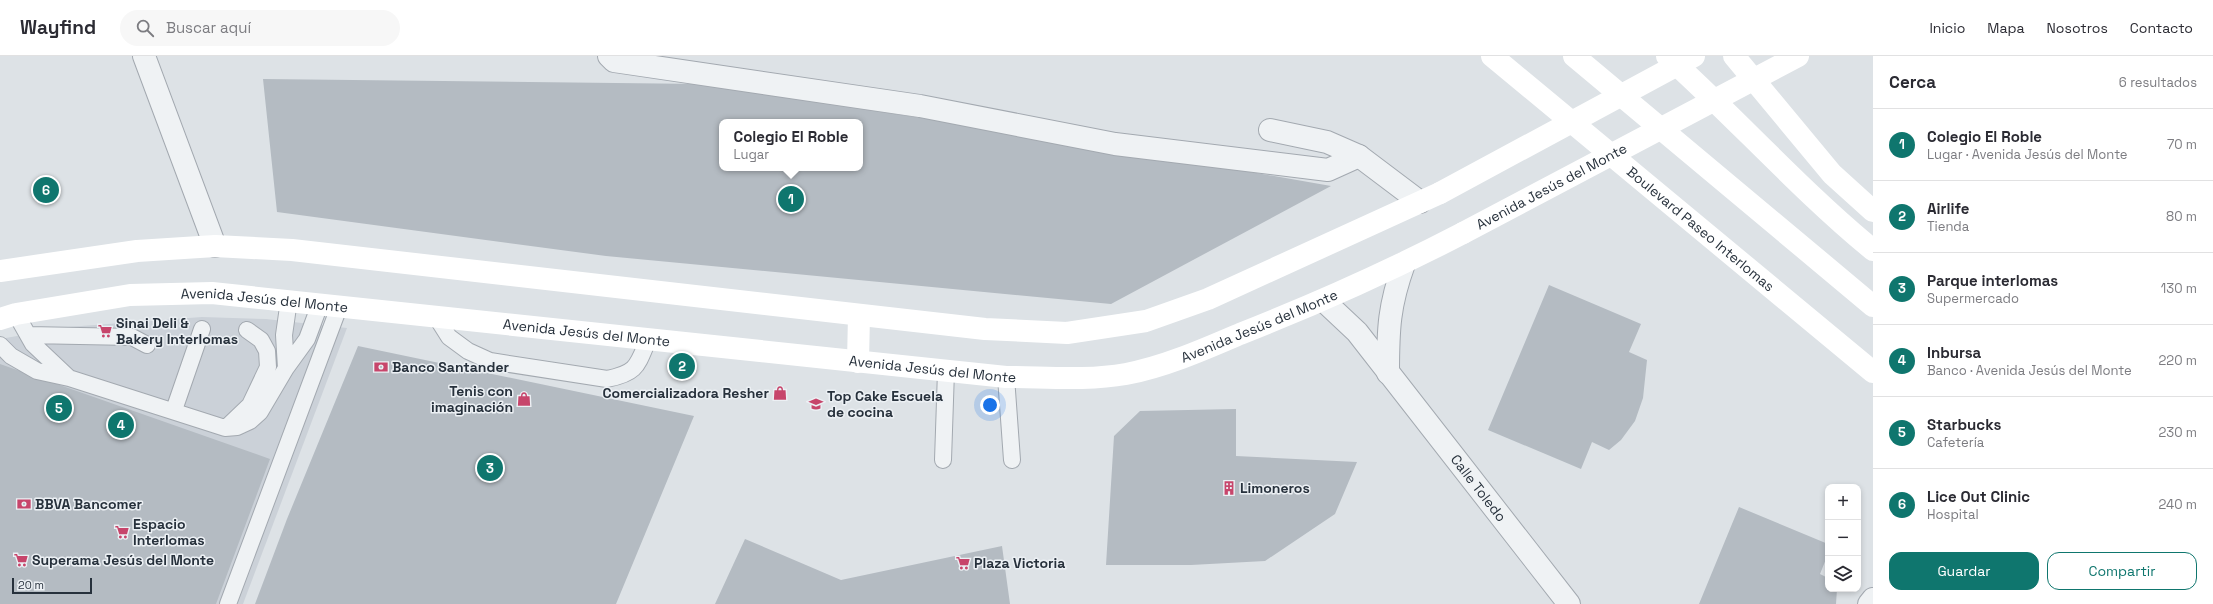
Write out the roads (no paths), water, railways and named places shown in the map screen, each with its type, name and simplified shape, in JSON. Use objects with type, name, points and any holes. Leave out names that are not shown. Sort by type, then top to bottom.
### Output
[{"type":"main road","name":"Boulevard Paseo Interlomas","points":[[1492,56],[1873,372]]},
{"type":"main road","points":[[1574,56],[1873,306]]},
{"type":"main road","points":[[1667,56],[1718,102],[1811,197],[1873,250]]},
{"type":"main road","points":[[0,271],[137,251],[215,246],[292,250],[985,330],[1067,333],[1146,321],[1208,299],[1440,193],[1694,56]]},
{"type":"main road","points":[[1734,56],[1832,174],[1873,211]]},
{"type":"main road","name":"Avenida Jesús del Monte","points":[[8,317],[130,295],[212,293],[1006,377],[1070,378],[1126,374],[1188,355],[1324,301],[1404,264],[1798,56]]},
{"type":"main road","points":[[858,362],[859,315]]},
{"type":"street","points":[[144,56],[215,246]]},
{"type":"street","points":[[609,56],[614,61],[920,106],[1114,144],[1328,170],[1359,156]]},
{"type":"street","points":[[1270,130],[1327,142],[1359,156],[1420,202]]},
{"type":"street","points":[[1388,372],[1389,316],[1404,264]]},
{"type":"street","name":"Calle Toledo","points":[[1324,301],[1357,332],[1569,604]]},
{"type":"street","points":[[1869,604],[1873,599]]},
{"type":"lane","points":[[286,368],[284,335],[289,300]]},
{"type":"lane","points":[[0,345],[11,356],[37,371],[69,378],[174,410],[226,428],[237,427],[250,421],[260,412],[286,368],[330,306]]},
{"type":"lane","points":[[228,604],[330,306]]},
{"type":"lane","points":[[8,317],[28,335],[33,344],[69,378]]},
{"type":"lane","points":[[437,318],[449,337],[468,351],[490,361],[607,379],[626,375],[639,363],[648,340]]},
{"type":"lane","points":[[174,410],[202,329]]},
{"type":"lane","points":[[226,428],[250,405],[268,367],[267,351],[264,345],[261,340],[247,330]]},
{"type":"lane","points":[[28,335],[132,337],[146,345]]},
{"type":"lane","points":[[943,460],[946,371]]},
{"type":"lane","points":[[1006,377],[1012,460]]},
{"type":"place","name":"Lice Out Clinic","points":[[46,190]]},
{"type":"place","name":"Colegio El Roble","points":[[791,199]]},
{"type":"place","name":"Sinai Deli & Bakery Interlomas","points":[[105,331]]},
{"type":"place","name":"Airlife","points":[[682,366]]},
{"type":"place","name":"Banco Santander","points":[[381,367]]},
{"type":"place","name":"Comercializadora Resher","points":[[780,393]]},
{"type":"place","name":"Tenis con imaginación","points":[[524,399]]},
{"type":"place","name":"Top Cake Escuela de cocina","points":[[816,404]]},
{"type":"place","name":"Starbucks","points":[[59,408]]},
{"type":"place","name":"Inbursa","points":[[121,425]]},
{"type":"place","name":"Parque interlomas","points":[[490,468]]},
{"type":"place","name":"Limoneros","points":[[1229,488]]},
{"type":"place","name":"BBVA Bancomer","points":[[24,504]]},
{"type":"place","name":"Espacio Interlomas","points":[[122,532]]},
{"type":"place","name":"Superama Jesús del Monte","points":[[21,560]]},
{"type":"place","name":"Plaza Victoria","points":[[963,563]]}]
